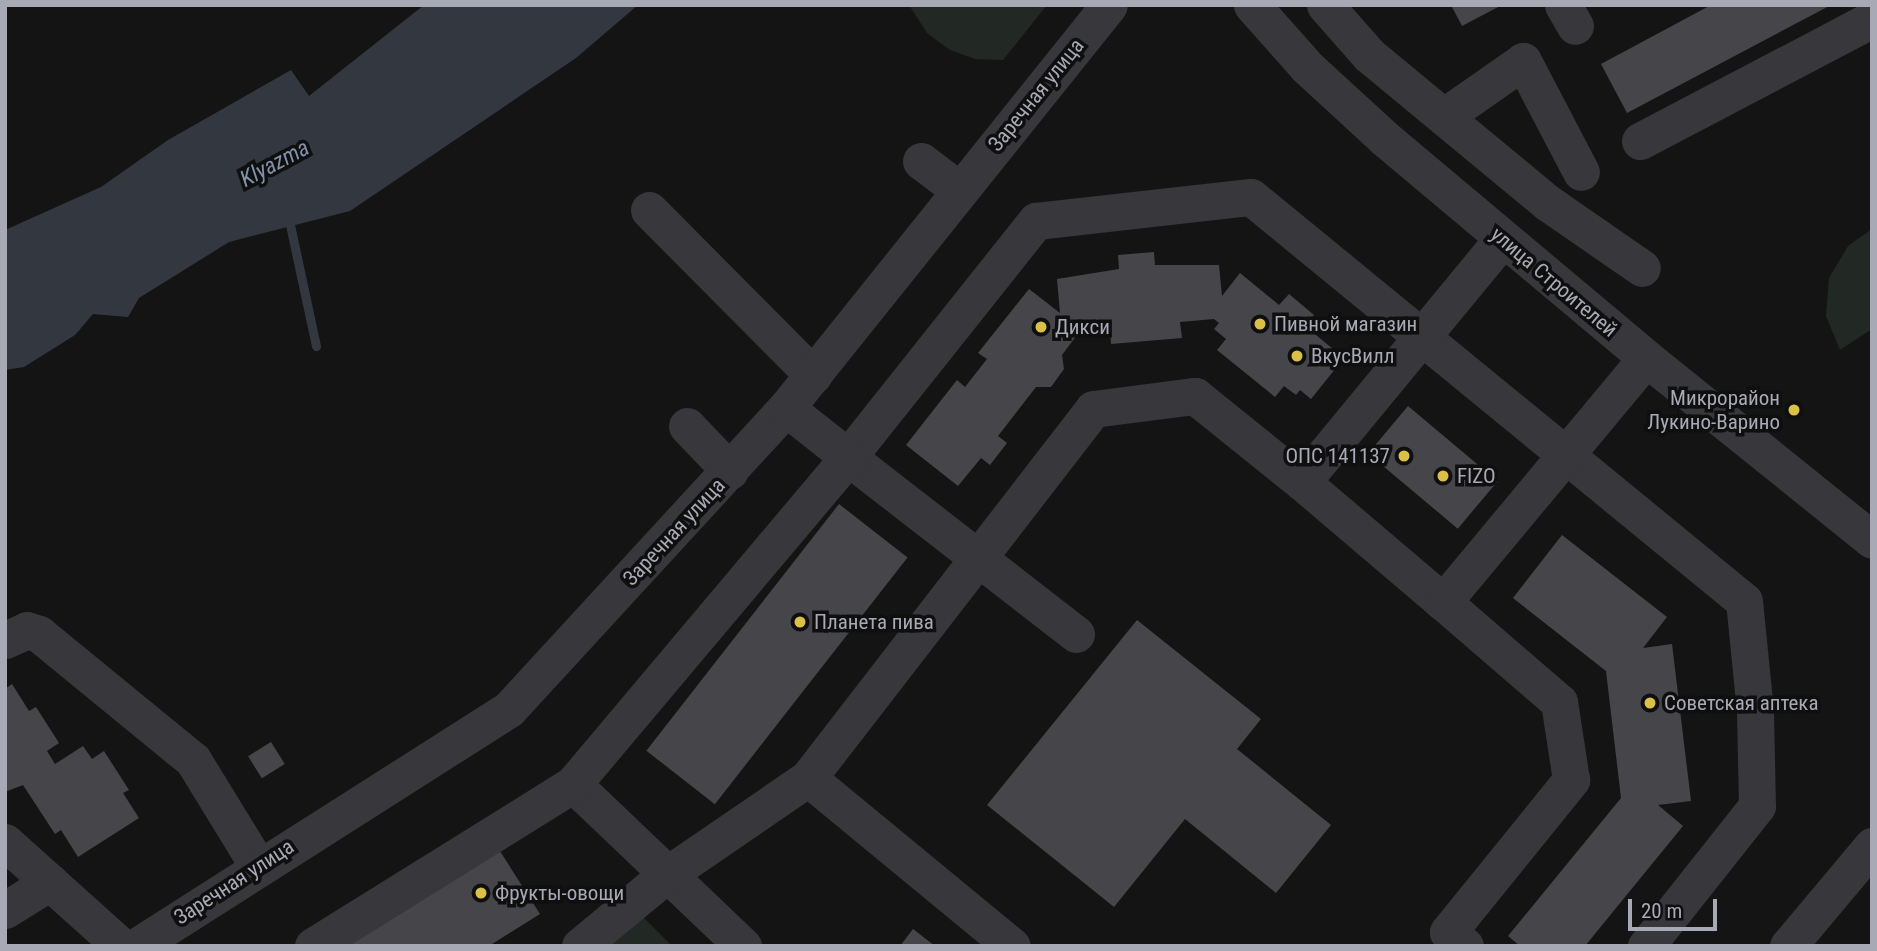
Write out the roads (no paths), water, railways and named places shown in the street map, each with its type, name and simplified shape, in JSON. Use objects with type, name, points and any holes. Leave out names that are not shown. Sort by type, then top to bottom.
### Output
[{"type":"street","name":"Заречная улица","points":[[134,945],[509,709],[786,408],[1110,5]]},
{"type":"street","name":"улица Строителей","points":[[1252,5],[1335,94],[1502,239],[1646,359],[1872,540]]},
{"type":"street","points":[[1325,5],[1369,55],[1446,115],[1548,203],[1642,268]]},
{"type":"street","points":[[1640,141],[1872,19]]},
{"type":"street","points":[[1446,115],[1523,61],[1581,172]]},
{"type":"street","points":[[921,161],[959,190]]},
{"type":"street","points":[[313,946],[573,784],[848,457],[1036,220],[1251,197],[1418,338],[1566,453],[1744,601],[1755,712],[1757,806],[1646,946]]},
{"type":"street","points":[[649,210],[813,375]]},
{"type":"street","points":[[1302,482],[1502,239]]},
{"type":"street","points":[[1443,602],[1646,359]]},
{"type":"street","points":[[580,946],[665,876],[808,778],[975,557],[1093,409],[1195,396],[1302,482],[1559,702],[1571,780],[1450,941]]},
{"type":"street","points":[[786,408],[1076,634]]},
{"type":"street","points":[[687,426],[730,471]]},
{"type":"street","points":[[5,640],[27,630],[39,634],[193,760],[258,866]]},
{"type":"street","points":[[808,778],[1012,946]]},
{"type":"street","points":[[573,784],[665,876],[744,946]]},
{"type":"street","points":[[5,842],[50,881],[134,945]]},
{"type":"street","points":[[1788,946],[1872,845]]},
{"type":"street","points":[[5,910],[50,881]]},
{"type":"water","name":"Klyazma","points":[[424,5],[638,5],[576,58],[350,211],[229,242],[139,298],[128,317],[93,314],[75,335],[24,367],[5,370],[5,230],[101,187],[168,140],[291,70],[309,96]]},
{"type":"waterway","points":[[289,220],[316,346]]},
{"type":"place","name":"Пивной магазин","points":[[1260,324]]},
{"type":"place","name":"Дикси","points":[[1041,327]]},
{"type":"place","name":"ВкусВилл","points":[[1297,356]]},
{"type":"place","name":"Микрорайон Лукино-Варино","points":[[1794,410]]},
{"type":"place","name":"ОПС 141137","points":[[1404,456]]},
{"type":"place","name":"FIZO","points":[[1443,476]]},
{"type":"place","name":"Планета пива","points":[[800,622]]},
{"type":"place","name":"Советская аптека","points":[[1650,703]]},
{"type":"place","name":"Фрукты-овощи","points":[[481,893]]}]
